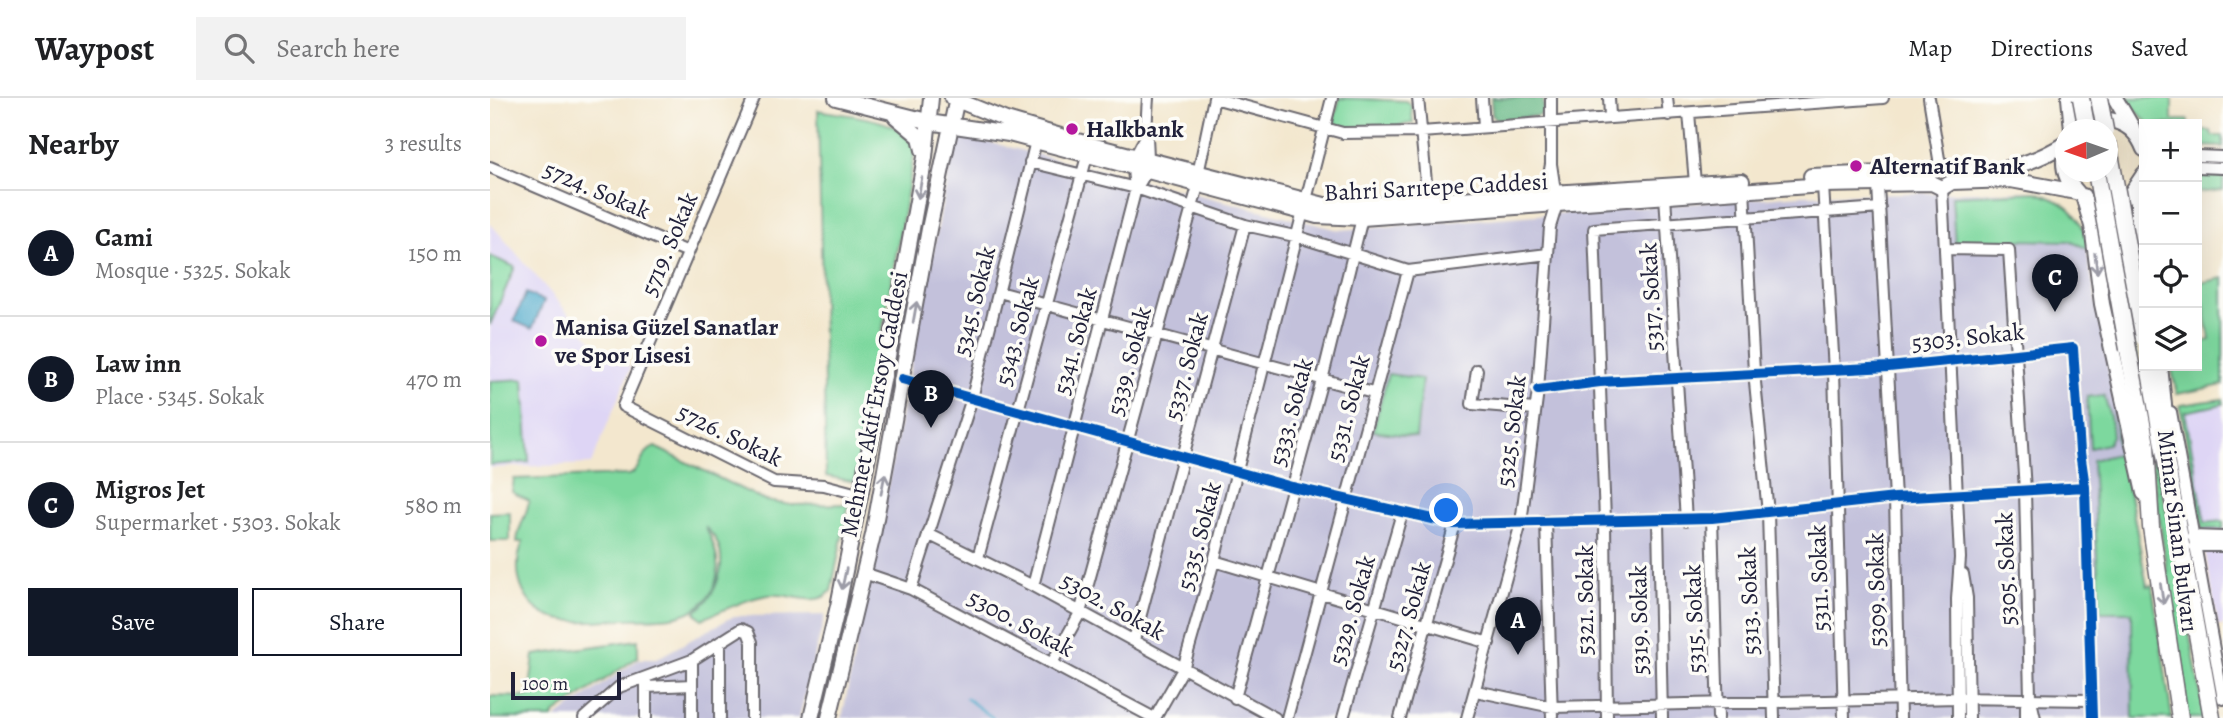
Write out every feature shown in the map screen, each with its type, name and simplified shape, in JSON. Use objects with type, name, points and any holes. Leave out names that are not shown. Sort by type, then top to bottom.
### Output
[{"type":"highway","points":[[2081,98],[2085,119]]},
{"type":"highway","points":[[2099,98],[2103,119]]},
{"type":"highway","name":"Mimar Sinan Bulvarı","points":[[2098,182],[2146,445],[2151,527],[2180,718]]},
{"type":"highway","points":[[2115,182],[2139,311]]},
{"type":"highway","name":"Mimar Sinan Bulvarı","points":[[2158,371],[2189,540],[2212,718]]},
{"type":"main road","points":[[836,98],[871,105],[909,126],[920,137],[925,157]]},
{"type":"main road","name":"Mehmet Akif Ersoy Caddesi","points":[[811,718],[862,495],[925,157],[931,98]]},
{"type":"main road","points":[[2068,98],[2071,119]]},
{"type":"main road","points":[[2115,98],[2139,137]]},
{"type":"main road","name":"Bahri Sarıtepe Caddesi","points":[[955,99],[1006,120],[1132,163]]},
{"type":"main road","name":"Mehmet Akif Ersoy Caddesi","points":[[829,718],[864,573],[932,216],[953,125],[955,99]]},
{"type":"main road","name":"Bahri Sarıtepe Caddesi","points":[[871,105],[928,120],[1036,141],[1087,156],[1149,167],[1305,208],[1362,218],[1695,183],[1941,176],[2035,182],[2108,203],[2130,195],[2141,182]]},
{"type":"main road","points":[[2118,124],[2139,139]]},
{"type":"main road","name":"Bahri Sarıtepe Caddesi","points":[[1305,208],[1665,196],[1823,185],[1878,185],[2025,164],[2055,150]]},
{"type":"main road","points":[[2072,182],[2092,226],[2102,304],[2151,527]]},
{"type":"main road","points":[[2140,245],[2137,224],[2143,182]]},
{"type":"street","name":"5719. Sokak","points":[[623,406],[754,98]]},
{"type":"street","points":[[1136,188],[1149,167],[1146,137],[1148,98]]},
{"type":"street","points":[[1214,98],[1343,133],[1420,132],[1610,116],[1669,115],[1773,102],[1883,98]]},
{"type":"street","name":"5339. Sokak","points":[[1052,663],[1080,613],[1130,440],[1192,206],[1214,98]]},
{"type":"street","name":"5335. Sokak","points":[[1154,718],[1183,669],[1238,471],[1332,98]]},
{"type":"street","points":[[1482,98],[1484,126]]},
{"type":"street","name":"5325. Sokak","points":[[1467,718],[1521,523],[1538,390],[1550,227],[1553,121],[1551,98]]},
{"type":"street","points":[[1609,98],[1610,116]]},
{"type":"street","points":[[1667,98],[1669,115]]},
{"type":"street","points":[[1929,98],[1941,176],[1953,360],[1960,558],[1966,598],[1963,698],[1958,718]]},
{"type":"street","points":[[1415,99],[1428,203]]},
{"type":"street","points":[[1689,113],[1695,183]]},
{"type":"street","points":[[1136,188],[1132,163],[1146,137]]},
{"type":"street","name":"5345. Sokak","points":[[911,589],[972,398],[1036,141]]},
{"type":"street","name":"5343. Sokak","points":[[978,558],[1087,156]]},
{"type":"street","points":[[2202,156],[2223,157]]},
{"type":"street","points":[[1030,162],[1136,188],[1245,225],[1298,237],[1408,271],[1548,254]]},
{"type":"street","name":"5724. Sokak","points":[[490,167],[688,252]]},
{"type":"street","points":[[2202,167],[2223,168]]},
{"type":"street","name":"5311. Sokak","points":[[1823,185],[1834,371],[1844,718]]},
{"type":"street","name":"5309. Sokak","points":[[1878,185],[1895,498],[1900,718]]},
{"type":"street","name":"5341. Sokak","points":[[1033,586],[1136,188]]},
{"type":"street","name":"5313. Sokak","points":[[1744,190],[1754,372],[1768,513],[1774,718]]},
{"type":"street","name":"5317. Sokak","points":[[1665,196],[1686,520]]},
{"type":"street","points":[[1667,223],[1880,208]]},
{"type":"street","name":"5333. Sokak","points":[[1236,698],[1322,380],[1362,218]]},
{"type":"street","name":"5321. Sokak","points":[[1607,718],[1605,520],[1594,229],[1667,223]]},
{"type":"street","name":"5337. Sokak","points":[[1134,640],[1245,225]]},
{"type":"street","name":"5305. Sokak","points":[[1946,248],[2009,250],[2025,490],[2031,697],[2035,718]]},
{"type":"street","name":"5331. Sokak","points":[[1287,718],[1408,271]]},
{"type":"street","points":[[999,292],[1373,393]]},
{"type":"street","name":"5303. Sokak","points":[[1538,390],[1600,382],[1889,367],[2073,348],[2085,486],[2092,718]]},
{"type":"street","points":[[1477,370],[1472,404],[1534,409]]},
{"type":"street","points":[[902,379],[1292,487],[1455,524],[1712,519],[1895,498],[2085,486]]},
{"type":"street","name":"5726. Sokak","points":[[623,406],[774,482],[824,485],[862,495]]},
{"type":"street","name":"5329. Sokak","points":[[1343,718],[1402,513]]},
{"type":"street","name":"5315. Sokak","points":[[1712,519],[1718,718]]},
{"type":"street","name":"5319. Sokak","points":[[1658,520],[1662,718]]},
{"type":"street","points":[[1546,521],[1552,712]]},
{"type":"street","name":"5327. Sokak","points":[[1400,718],[1429,625],[1455,524]]},
{"type":"street","name":"5302. Sokak","points":[[928,534],[1033,586],[1275,718]]},
{"type":"street","points":[[2189,540],[2223,537]]},
{"type":"street","points":[[2189,540],[2223,546]]},
{"type":"street","points":[[2189,540],[2217,636],[2223,699]]},
{"type":"street","points":[[1214,561],[1489,643]]},
{"type":"street","name":"5300. Sokak","points":[[864,573],[911,589],[1154,718]]},
{"type":"street","points":[[646,682],[692,660],[741,629],[750,636],[752,718]]},
{"type":"street","points":[[720,642],[720,718]]},
{"type":"street","points":[[692,660],[692,718]]},
{"type":"street","points":[[646,682],[646,718]]},
{"type":"street","points":[[584,718],[619,687],[646,682],[692,685]]},
{"type":"street","points":[[1476,691],[1552,712],[1607,705],[1773,704],[2031,697],[2091,700]]},
{"type":"street","name":"5305. Sokak","points":[[2026,718],[2026,706],[2031,697]]},
{"type":"street","points":[[1963,698],[1969,718]]},
{"type":"shaded area","points":[[956,134],[1339,230],[1801,195],[2035,191],[2054,198],[2076,214],[2086,246],[2172,718],[842,718]]},
{"type":"shaded area","name":"Manisa Güzel Sanatlar ve Spor Lisesi","points":[[490,223],[607,358],[631,367],[591,464],[490,468]]},
{"type":"shaded area","points":[[2223,399],[2223,625],[2218,626],[2180,405]]},
{"type":"shaded area","points":[[825,615],[799,718],[555,718],[639,659],[656,659],[734,616]]},
{"type":"green space","points":[[1340,98],[1406,101],[1411,105],[1413,123],[1373,131],[1338,127],[1334,120]]},
{"type":"green space","points":[[1491,98],[1543,98],[1544,111],[1539,116],[1498,120],[1492,115]]},
{"type":"green space","points":[[2126,98],[2172,98],[2172,119],[2144,119]]},
{"type":"green space","points":[[818,110],[859,116],[887,124],[909,139],[915,150],[855,482],[826,476]]},
{"type":"green space","points":[[2202,131],[2211,131],[2212,136],[2223,136],[2223,147],[2202,146]]},
{"type":"green space","points":[[2202,176],[2223,177],[2223,190],[2202,192]]},
{"type":"green space","points":[[2036,192],[2058,201],[2078,218],[2089,249],[2069,241],[2017,240],[2012,243],[1955,245],[1952,196]]},
{"type":"green space","points":[[2111,221],[2205,718],[2186,718],[2156,492]]},
{"type":"green space","points":[[490,256],[515,267],[490,325]]},
{"type":"green space","points":[[2223,278],[2223,385],[2177,394],[2172,371],[2202,371],[2202,342],[2210,340],[2202,283]]},
{"type":"green space","points":[[1388,374],[1422,379],[1416,437],[1373,431]]},
{"type":"green space","points":[[524,379],[529,462],[490,465],[490,381]]},
{"type":"green space","points":[[2104,395],[2112,436],[2108,444],[2090,448],[2087,397]]},
{"type":"green space","points":[[2223,399],[2223,404],[2185,412],[2205,523],[2223,521],[2223,529],[2202,529],[2180,405]]},
{"type":"green space","points":[[2114,410],[2147,586],[2152,585],[2172,718],[2133,718],[2132,612],[2100,612],[2092,460],[2118,454]]},
{"type":"green space","points":[[655,447],[766,501],[791,505],[849,504],[831,591],[818,599],[769,595],[702,619],[695,612],[704,604],[717,583],[721,559],[714,537],[705,527],[715,552],[717,578],[706,600],[695,609],[667,618],[585,621],[550,617],[538,610],[523,591],[519,579],[519,554],[523,542],[517,542],[529,501],[512,492],[514,479],[629,475],[637,469],[647,452]]},
{"type":"green space","points":[[510,512],[510,541],[490,541],[490,513]]},
{"type":"green space","points":[[638,640],[638,657],[554,714],[553,718],[490,718],[490,696],[529,697],[534,655]]},
{"type":"water","points":[[526,293],[544,301],[532,329],[514,321]]},
{"type":"waterway","points":[[966,698],[993,718]]},
{"type":"cycle path","points":[[1538,390],[1600,382],[1889,367],[2073,348],[2085,487],[2092,718]]},
{"type":"cycle path","points":[[902,379],[1292,487],[1455,524],[1712,518],[1895,498],[2085,487]]},
{"type":"place","name":"Halkbank","points":[[1072,129]]},
{"type":"place","name":"Alternatif Bank","points":[[1856,166]]},
{"type":"place","name":"Migros Jet","points":[[2055,312]]},
{"type":"place","name":"Manisa Güzel Sanatlar ve Spor Lisesi","points":[[541,341]]},
{"type":"place","name":"Law inn","points":[[931,428]]},
{"type":"place","name":"Cami","points":[[1518,655]]}]
